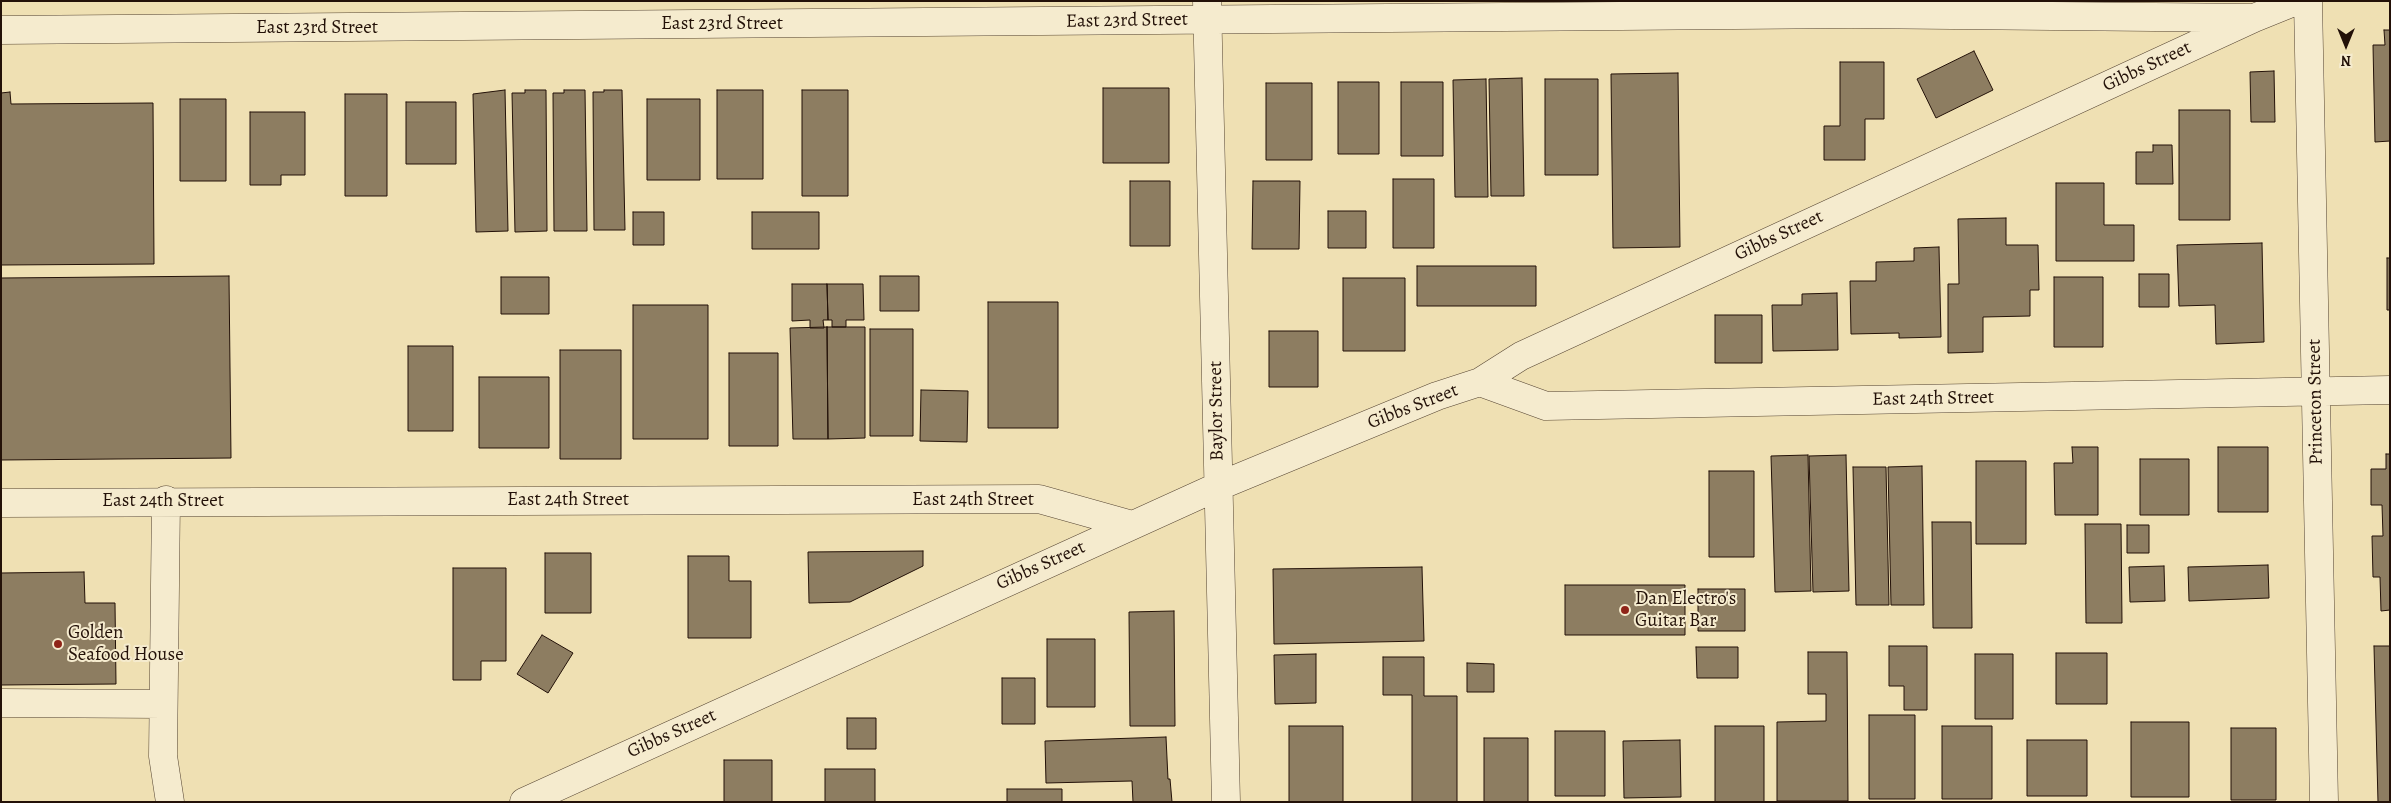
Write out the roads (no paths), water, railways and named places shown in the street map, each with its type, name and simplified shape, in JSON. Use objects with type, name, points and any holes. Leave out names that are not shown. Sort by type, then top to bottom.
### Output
[{"type":"street","name":"Gibbs Street","points":[[524,802],[1218,486],[1438,396],[1480,382],[1521,356],[2254,18],[2296,1]]},
{"type":"street","name":"Princeton Street","points":[[2308,1],[2324,802]]},
{"type":"street","name":"East 23rd Street","points":[[1,30],[994,12],[1850,8],[2254,18]]},
{"type":"street","name":"Baylor Street","points":[[1207,11],[1226,802]]},
{"type":"street","name":"East 24th Street","points":[[1480,382],[1546,406],[2390,390]]},
{"type":"street","name":"East 24th Street","points":[[1,502],[166,500],[1039,499],[1132,525]]},
{"type":"street","points":[[166,500],[163,756],[170,802]]},
{"type":"street","points":[[1,703],[163,704]]},
{"type":"place","name":"Dan Electro's Guitar Bar","points":[[1625,610]]},
{"type":"place","name":"Golden Seafood House","points":[[58,644]]}]
